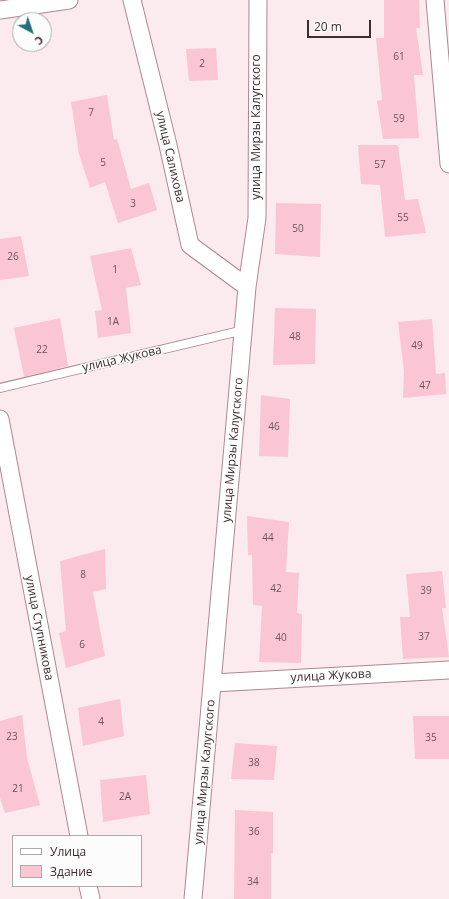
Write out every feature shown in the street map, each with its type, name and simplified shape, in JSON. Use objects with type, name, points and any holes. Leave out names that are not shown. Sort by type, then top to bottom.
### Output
[{"type":"street","points":[[0,10],[69,0]]},
{"type":"street","name":"улица Салихова","points":[[132,0],[168,145],[190,245],[247,287]]},
{"type":"street","name":"улица Мирзы Калугского","points":[[193,899],[247,287],[257,218],[258,0]]},
{"type":"street","points":[[435,0],[449,164]]},
{"type":"street","name":"улица Ступникова","points":[[0,419],[79,835]]},
{"type":"street","name":"улица Жукова","points":[[213,682],[449,670]]},
{"type":"street","points":[[88,887],[91,899]]},
{"type":"lane","name":"улица Жукова","points":[[0,388],[244,330]]},
{"type":"building","points":[[384,0],[419,0],[420,28],[416,28],[423,75],[414,75],[419,138],[383,139],[377,101],[382,100],[376,38],[384,38]]},
{"type":"building","points":[[216,48],[218,80],[189,81],[186,49]]},
{"type":"building","points":[[107,95],[114,140],[117,139],[131,189],[149,183],[157,210],[118,223],[105,182],[90,188],[79,154],[71,102]]},
{"type":"building","points":[[358,145],[398,145],[405,200],[418,199],[426,233],[385,237],[380,185],[361,184]]},
{"type":"building","points":[[276,203],[321,204],[320,257],[275,254]]},
{"type":"building","points":[[21,236],[29,276],[0,280],[0,239]]},
{"type":"building","points":[[131,248],[141,285],[126,288],[131,333],[98,338],[95,311],[102,310],[90,256]]},
{"type":"building","points":[[275,308],[316,309],[315,364],[273,365]]},
{"type":"building","points":[[60,318],[68,366],[24,377],[14,328]]},
{"type":"building","points":[[432,319],[436,374],[445,373],[446,394],[403,398],[404,371],[398,322]]},
{"type":"building","points":[[261,395],[290,399],[288,457],[259,456]]},
{"type":"building","points":[[247,516],[289,522],[286,572],[299,573],[297,613],[302,614],[301,663],[259,662],[262,606],[253,605],[252,555],[248,555]]},
{"type":"building","points":[[105,549],[106,589],[93,592],[105,656],[66,668],[59,633],[66,631],[60,561]]},
{"type":"building","points":[[442,571],[446,608],[442,608],[449,657],[403,659],[400,617],[410,617],[406,574]]},
{"type":"building","points":[[120,699],[124,736],[83,746],[78,708]]},
{"type":"building","points":[[22,715],[27,758],[40,805],[5,813],[0,798],[0,721]]},
{"type":"building","points":[[413,716],[449,716],[449,759],[415,759]]},
{"type":"building","points":[[235,743],[277,746],[274,780],[231,779]]},
{"type":"building","points":[[146,775],[150,814],[103,822],[100,780]]},
{"type":"building","points":[[235,810],[273,812],[271,899],[234,899]]}]
